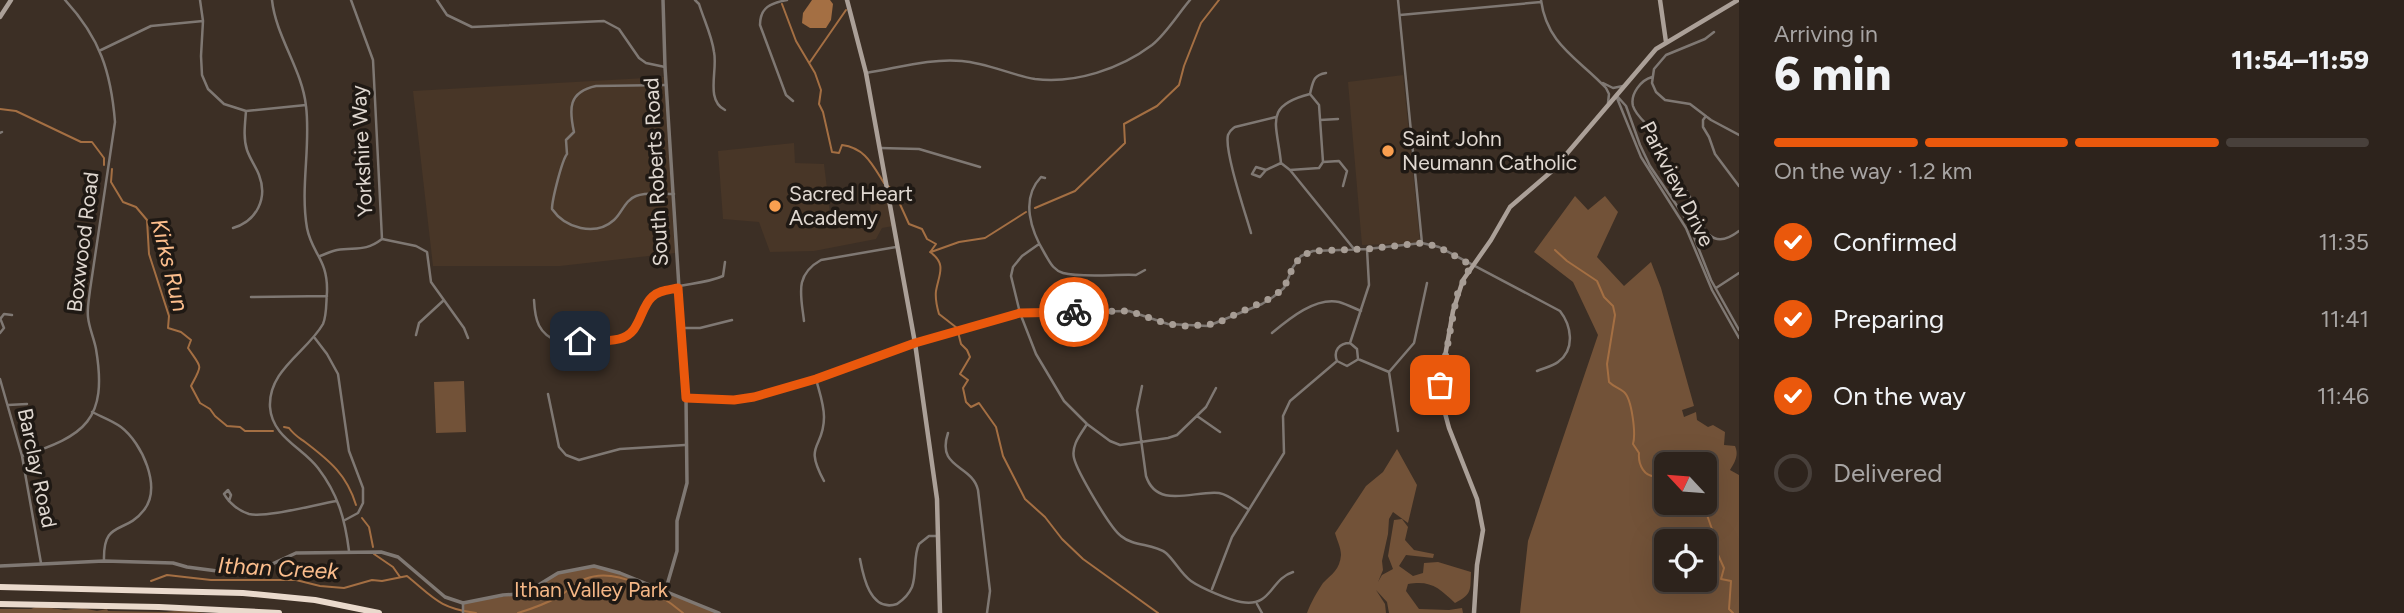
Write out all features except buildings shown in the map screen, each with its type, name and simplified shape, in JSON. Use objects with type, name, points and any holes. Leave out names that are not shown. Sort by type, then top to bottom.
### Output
[{"type":"highway","points":[[0,587],[243,593],[314,600],[379,613]]},
{"type":"highway","points":[[0,604],[159,607],[279,613]]},
{"type":"main road","points":[[0,17],[11,0]]},
{"type":"main road","points":[[848,0],[866,73],[915,343],[937,499],[940,613]]},
{"type":"main road","points":[[1660,0],[1666,41]]},
{"type":"main road","points":[[1474,613],[1477,565],[1483,530],[1477,499],[1449,428],[1440,385],[1457,295],[1471,265],[1491,240],[1510,207],[1552,171],[1645,60],[1666,41],[1738,0]]},
{"type":"street","name":"Boxwood Road","points":[[22,456],[59,444],[72,436],[92,412],[99,392],[96,346],[88,317],[115,122],[111,84],[100,51],[84,22],[65,0]]},
{"type":"street","points":[[200,0],[204,21],[202,75],[208,89],[224,104],[246,111],[306,105]]},
{"type":"street","points":[[272,0],[278,27],[303,86],[308,125],[305,188],[307,230],[328,274],[324,321],[314,337],[279,376],[271,389],[270,407],[281,434],[318,468],[337,500],[345,520],[349,551]]},
{"type":"street","name":"Yorkshire Way","points":[[320,256],[336,250],[358,250],[372,246],[382,239],[373,60],[351,0]]},
{"type":"street","points":[[437,0],[447,15],[472,27],[604,21],[619,29],[639,58],[665,67]]},
{"type":"street","name":"South Roberts Road","points":[[663,0],[686,398],[687,483],[677,521],[677,551],[665,592]]},
{"type":"street","points":[[695,0],[699,4],[714,51],[713,86],[717,102],[725,110]]},
{"type":"street","points":[[787,0],[766,7],[761,13],[760,24],[786,96],[793,101]]},
{"type":"street","points":[[866,73],[940,60],[965,61],[1037,79],[1066,79],[1091,74],[1126,62],[1154,43],[1190,0]]},
{"type":"street","points":[[1398,0],[1422,243]]},
{"type":"street","points":[[1400,15],[1541,1],[1549,29],[1558,43],[1611,88],[1623,86]]},
{"type":"street","points":[[100,51],[151,26],[204,21]]},
{"type":"street","points":[[1714,32],[1705,39],[1666,55],[1656,66],[1652,77],[1654,89],[1662,98],[1690,104],[1739,135]]},
{"type":"street","points":[[1310,94],[1314,78],[1318,74],[1326,73]]},
{"type":"street","points":[[1652,77],[1642,82],[1634,96],[1633,105],[1637,114],[1655,133],[1667,166],[1688,193],[1704,231],[1721,239],[1731,237],[1739,231]]},
{"type":"street","points":[[1598,79],[1609,94],[1608,103]]},
{"type":"street","points":[[667,85],[606,85],[589,87],[580,93],[572,105],[570,114],[574,132],[566,140],[567,154],[561,162],[552,209],[562,221],[581,229],[595,229],[616,219],[635,196],[674,194]]},
{"type":"street","points":[[1310,94],[1290,99],[1278,108],[1276,117],[1281,163],[1290,170],[1354,249]]},
{"type":"street","points":[[1290,170],[1319,168],[1323,162],[1319,105],[1310,94]]},
{"type":"street","name":"Parkview Drive","points":[[1615,94],[1626,106],[1635,139],[1651,173],[1683,214],[1714,290],[1739,338]]},
{"type":"street","points":[[233,228],[249,220],[262,200],[260,178],[246,147],[246,111]]},
{"type":"street","points":[[1706,116],[1703,127],[1715,154],[1739,186]]},
{"type":"street","points":[[1251,233],[1227,138],[1235,127],[1276,117]]},
{"type":"street","points":[[1321,120],[1338,119]]},
{"type":"street","points":[[880,148],[919,149],[980,167]]},
{"type":"street","points":[[1323,162],[1339,161],[1343,164],[1347,171],[1343,186]]},
{"type":"street","points":[[1266,170],[1281,163]]},
{"type":"street","points":[[1045,178],[1041,177],[1034,185],[1030,224],[1052,266],[1065,274],[1136,275],[1145,270]]},
{"type":"street","points":[[382,239],[416,246],[427,252],[431,282],[464,328],[468,338]]},
{"type":"street","points":[[686,398],[734,400],[754,397],[816,379],[915,343],[1020,313],[1129,311],[1168,324],[1208,326],[1273,297],[1284,288],[1301,256],[1313,251],[1422,243],[1439,247],[1560,311],[1571,332],[1564,355],[1559,361],[1537,371]]},
{"type":"street","points":[[1039,244],[1016,261],[1013,267],[1011,276],[1020,313],[1036,354],[1064,401],[1087,424],[1120,445],[1173,437],[1197,416],[1210,401],[1216,388]]},
{"type":"street","points":[[804,321],[801,288],[803,278],[813,265],[821,260],[899,247]]},
{"type":"street","points":[[1350,343],[1369,285],[1367,249]]},
{"type":"street","points":[[534,300],[535,318],[540,330],[550,339],[559,342],[618,340],[636,327],[650,298],[660,292],[723,276],[726,262]]},
{"type":"street","points":[[1714,290],[1739,273]]},
{"type":"street","points":[[1398,431],[1389,372],[1414,343],[1427,283]]},
{"type":"street","name":"Parkview Drive","points":[[1714,290],[1739,330]]},
{"type":"street","points":[[251,297],[327,296]]},
{"type":"street","points":[[416,335],[419,323],[444,300]]},
{"type":"street","points":[[1272,333],[1290,319],[1321,303],[1339,302],[1361,311]]},
{"type":"street","points":[[0,332],[4,328],[0,318],[4,314],[12,315]]},
{"type":"street","points":[[682,328],[700,328],[732,320]]},
{"type":"street","points":[[314,337],[338,374],[349,451],[363,488],[363,503],[358,513],[345,520]]},
{"type":"street","points":[[1350,343],[1357,349],[1358,359],[1348,366],[1337,361],[1335,354],[1342,344],[1350,343]]},
{"type":"street","points":[[1358,359],[1389,372]]},
{"type":"street","points":[[1212,590],[1232,537],[1283,453],[1283,416],[1290,401],[1337,361]]},
{"type":"street","name":"Barclay Road","points":[[0,379],[22,456],[41,565]]},
{"type":"street","points":[[816,379],[824,419],[814,455],[824,481]]},
{"type":"street","points":[[1142,386],[1137,410],[1146,476],[1154,490],[1178,497],[1219,493],[1248,509]]},
{"type":"street","points":[[548,394],[559,447],[572,458],[587,458],[620,449],[685,444]]},
{"type":"street","points":[[8,405],[27,404]]},
{"type":"street","points":[[92,412],[121,427],[131,438],[138,447],[151,487],[143,511],[108,535],[104,546],[104,561]]},
{"type":"street","points":[[1197,416],[1220,432]]},
{"type":"street","points":[[1087,424],[1077,439],[1074,459],[1106,519],[1121,537],[1132,543],[1162,550],[1190,580],[1240,602],[1256,603],[1265,598],[1286,574],[1293,572]]},
{"type":"street","points":[[948,433],[945,442],[947,455],[953,464],[977,484],[990,591],[987,613]]},
{"type":"street","points":[[229,501],[250,514],[271,513],[337,500]]},
{"type":"street","points":[[860,559],[865,586],[871,599],[879,607],[887,609],[911,590],[919,544],[929,536],[938,536]]},
{"type":"street","points":[[0,566],[104,561],[173,563],[187,568],[240,574],[257,571],[296,553],[349,551],[390,554],[422,575],[445,597],[463,603],[519,594],[558,573],[594,566],[719,613]]},
{"type":"street","points":[[463,603],[463,611]]},
{"type":"street","points":[[1256,603],[1262,613]]},
{"type":"shaded area","points":[[812,0],[830,0],[833,4],[831,20],[826,28],[810,28],[802,23],[803,13]]},
{"type":"shaded area","points":[[1403,75],[1420,241],[1362,245],[1348,82]]},
{"type":"shaded area","points":[[664,77],[675,253],[560,266],[433,266],[413,91]]},
{"type":"shaded area","name":"Sacred Heart Academy","points":[[794,143],[795,163],[824,164],[831,222],[870,217],[871,195],[886,192],[893,226],[882,228],[876,239],[814,251],[770,252],[759,222],[723,219],[718,151]]},
{"type":"green space","points":[[1575,196],[1588,210],[1605,196],[1618,212],[1597,257],[1624,286],[1651,262],[1661,288],[1694,406],[1682,410],[1684,417],[1696,412],[1697,420],[1708,427],[1713,425],[1725,432],[1724,445],[1735,446],[1737,452],[1730,470],[1739,475],[1739,613],[1520,613],[1528,541],[1598,335],[1573,282],[1534,252]]},
{"type":"green space","points":[[464,381],[466,432],[436,433],[434,382]]},
{"type":"green space","points":[[1397,449],[1417,485],[1408,523],[1393,512],[1389,519],[1383,570],[1378,582],[1382,575],[1393,569],[1388,556],[1394,520],[1402,519],[1408,527],[1405,540],[1414,550],[1434,554],[1433,558],[1406,555],[1399,566],[1413,576],[1423,573],[1424,563],[1438,562],[1471,572],[1469,590],[1465,597],[1455,603],[1429,584],[1408,584],[1406,591],[1419,609],[1462,608],[1463,613],[1389,613],[1387,602],[1376,590],[1385,604],[1386,613],[1307,613],[1321,586],[1339,564],[1341,552],[1335,533],[1366,486],[1383,472]]},
{"type":"green space","name":"Ithan Valley Park","points":[[594,566],[719,613],[463,613],[463,603],[519,594],[558,573]]},
{"type":"green space","points":[[38,606],[65,610],[182,610],[204,613],[0,613],[0,609],[31,609]]},
{"type":"waterway","points":[[1035,208],[1075,191],[1125,143],[1124,124],[1157,106],[1179,85],[1201,23],[1219,0]]},
{"type":"waterway","points":[[782,4],[796,41],[815,73],[821,90],[819,104],[832,152],[839,153],[842,145],[857,150],[867,158],[884,183]]},
{"type":"waterway","points":[[810,62],[846,10]]},
{"type":"waterway","name":"Kirks Run","points":[[0,109],[16,111],[81,142],[92,142],[104,158],[104,165]]},
{"type":"waterway","name":"Kirks Run","points":[[112,169],[111,182],[123,202],[136,207],[147,220],[149,254],[169,316],[168,328],[181,332],[191,340],[188,348],[199,366],[191,386],[200,403],[227,426],[240,427],[245,431],[273,431]]},
{"type":"waterway","points":[[888,186],[894,191],[909,224],[922,229],[927,239],[936,244],[931,251]]},
{"type":"waterway","points":[[931,252],[959,242],[985,238],[1026,212]]},
{"type":"waterway","points":[[1555,250],[1597,281],[1604,297],[1613,306],[1615,315],[1607,364],[1609,382],[1627,396],[1634,425],[1633,444],[1639,453],[1645,473],[1654,476]]},
{"type":"waterway","points":[[930,252],[940,265],[936,294],[939,314],[957,328],[961,344],[970,357],[960,374],[968,380],[963,388],[966,402],[971,407],[979,403],[996,427],[1003,456],[1025,499],[1083,559],[1158,613]]},
{"type":"waterway","name":"Kirks Run","points":[[284,427],[289,428],[336,469],[348,485],[356,505]]},
{"type":"waterway","points":[[1707,515],[1713,532],[1710,537],[1724,568],[1721,579],[1731,581],[1729,609],[1733,613]]},
{"type":"waterway","name":"Kirks Run","points":[[362,518],[369,527],[373,547]]},
{"type":"waterway","name":"Kirks Run","points":[[374,554],[393,567],[400,577]]},
{"type":"waterway","name":"Ithan Creek","points":[[151,581],[167,575],[211,580],[296,580],[344,588],[372,580],[382,581],[407,576],[445,605],[476,613]]},
{"type":"waterway","name":"Ithan Creek","points":[[518,613],[548,602],[581,581],[597,576],[610,576],[637,584],[662,597],[683,613]]},
{"type":"way so far","points":[[1074,312],[1129,311],[1145,314],[1168,324],[1208,326],[1273,297],[1284,288],[1301,256],[1313,251],[1422,243],[1439,247],[1471,265],[1457,295],[1440,385]]},
{"type":"place","name":"Saint John Neumann Catholic","points":[[1388,151]]},
{"type":"place","name":"Sacred Heart Academy","points":[[775,206]]},
{"type":"route","points":[[580,341],[618,340],[628,335],[636,327],[650,298],[660,292],[678,288],[686,398],[734,400],[816,379],[915,343],[1020,313],[1074,312]]}]
